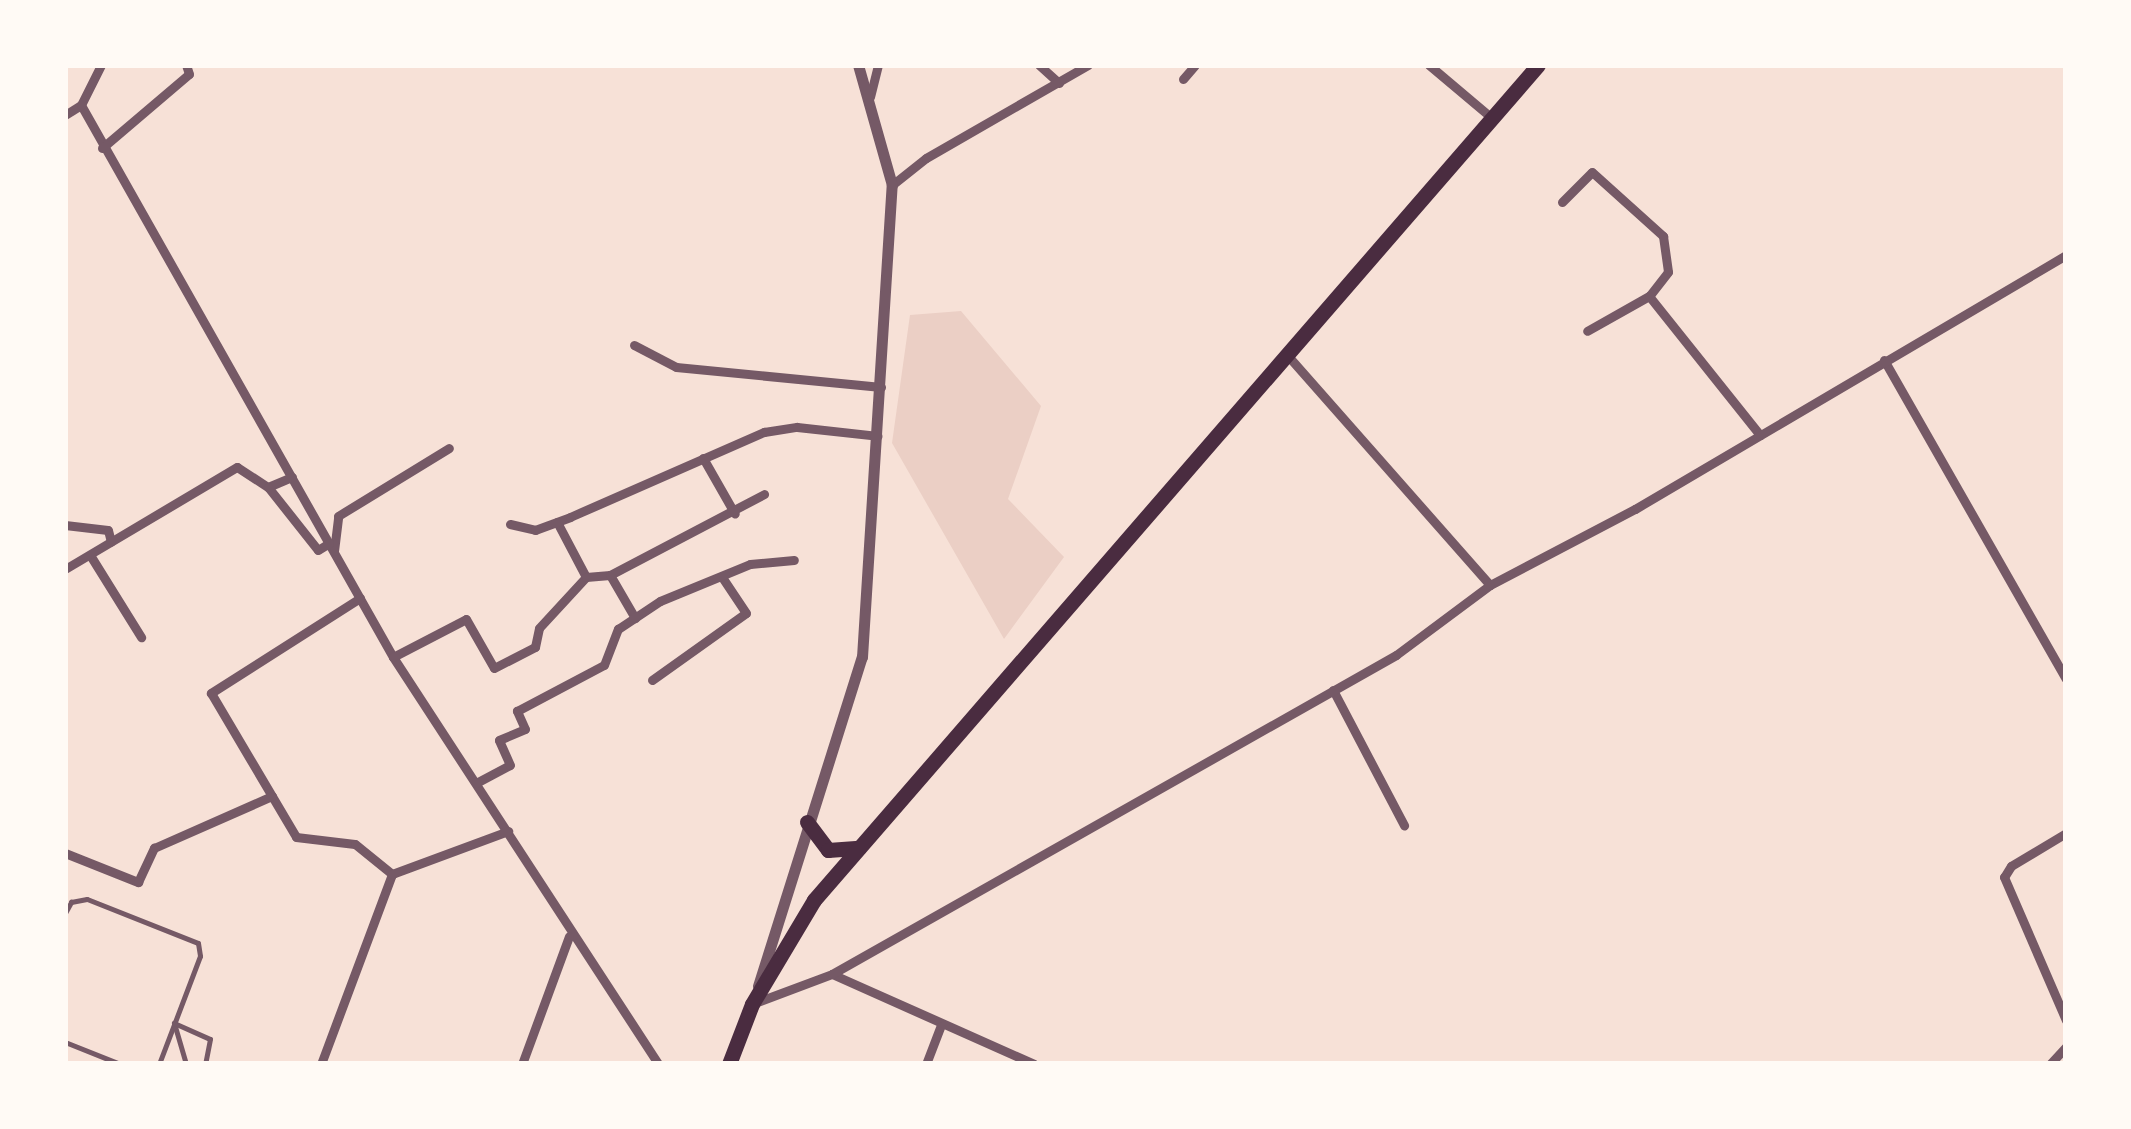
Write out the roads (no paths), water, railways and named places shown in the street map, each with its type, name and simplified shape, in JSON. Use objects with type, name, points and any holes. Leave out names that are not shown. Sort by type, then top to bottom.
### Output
[{"type":"highway","points":[[729,1064],[752,1004],[814,900],[1284,352],[1538,65]]},
{"type":"highway","points":[[807,822],[828,850],[862,846]]},
{"type":"street","points":[[65,115],[81,105],[101,65]]},
{"type":"street","points":[[102,148],[189,74],[186,65]]},
{"type":"street","points":[[752,1004],[862,656],[892,185],[858,65]]},
{"type":"street","points":[[870,97],[878,65]]},
{"type":"street","points":[[1039,65],[1059,84]]},
{"type":"street","points":[[892,185],[926,158],[1088,65]]},
{"type":"street","points":[[1183,79],[1195,65]]},
{"type":"street","points":[[1429,65],[1492,119]]},
{"type":"street","points":[[81,105],[393,657],[508,831],[569,936],[658,1064]]},
{"type":"street","points":[[1562,202],[1592,172],[1663,236],[1668,272],[1648,296],[1587,331]]},
{"type":"street","points":[[752,1004],[832,974],[1396,655],[1490,585],[1760,435],[2066,255]]},
{"type":"street","points":[[1648,296],[1760,435]]},
{"type":"street","points":[[634,345],[676,367],[882,387]]},
{"type":"street","points":[[1284,352],[1490,585]]},
{"type":"street","points":[[1884,360],[2066,679]]},
{"type":"street","points":[[510,524],[535,530],[764,432],[797,427],[878,436]]},
{"type":"street","points":[[332,547],[338,516],[449,448]]},
{"type":"street","points":[[704,458],[735,514]]},
{"type":"street","points":[[65,569],[237,467],[268,487],[318,550],[332,547]]},
{"type":"street","points":[[268,487],[292,477]]},
{"type":"street","points":[[393,657],[466,619],[494,668],[534,647],[539,628],[586,577],[610,575],[735,514],[764,494]]},
{"type":"street","points":[[557,522],[586,577]]},
{"type":"street","points":[[65,525],[108,530],[111,542]]},
{"type":"street","points":[[90,554],[141,636]]},
{"type":"street","points":[[476,783],[510,765],[499,740],[524,729],[517,712],[604,665],[618,629],[750,564],[794,560]]},
{"type":"street","points":[[610,575],[634,618]]},
{"type":"street","points":[[652,680],[746,613],[722,577]]},
{"type":"street","points":[[360,598],[211,693],[296,836],[355,844],[392,874]]},
{"type":"street","points":[[1332,690],[1404,825]]},
{"type":"street","points":[[65,853],[138,882],[154,848],[272,796]]},
{"type":"street","points":[[321,1064],[392,874],[508,831]]},
{"type":"street","points":[[2066,833],[2011,866],[2004,878],[2066,1020]]},
{"type":"street","points":[[522,1064],[569,936]]},
{"type":"street","points":[[832,974],[940,1028],[1034,1064]]},
{"type":"street","points":[[926,1064],[940,1028]]},
{"type":"street","points":[[2050,1064],[2066,1047]]},
{"type":"lane","points":[[65,913],[71,902],[87,899],[194,938],[200,956],[159,1064]]},
{"type":"lane","points":[[174,1023],[186,1064]]},
{"type":"lane","points":[[174,1023],[210,1039],[205,1064]]},
{"type":"lane","points":[[65,1042],[120,1064]]}]
